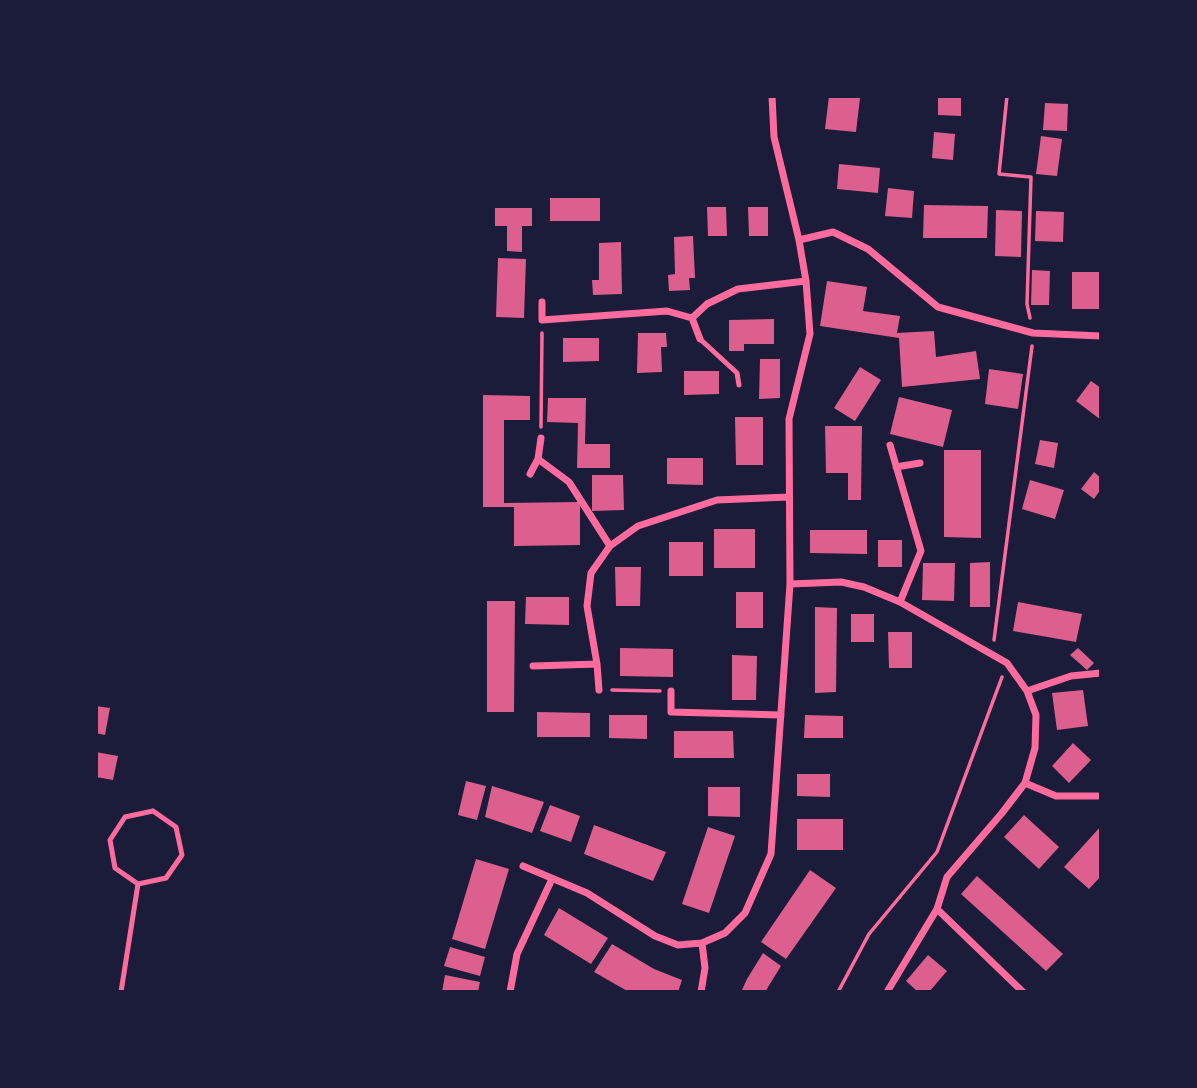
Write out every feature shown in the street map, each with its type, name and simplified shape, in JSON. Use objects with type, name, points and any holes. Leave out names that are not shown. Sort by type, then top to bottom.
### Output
[{"type":"street","points":[[523,866],[587,893],[655,936],[678,945],[702,943],[725,933],[745,913],[771,854],[790,584],[789,419],[810,334],[806,281],[799,240],[774,137],[772,96]]},
{"type":"street","points":[[799,240],[833,232],[868,249],[938,307],[1033,334],[1101,336]]},
{"type":"street","points":[[692,318],[707,304],[738,289],[806,281]]},
{"type":"street","points":[[542,302],[542,320],[667,311],[692,318]]},
{"type":"street","points":[[692,318],[700,339]]},
{"type":"street","points":[[530,474],[538,459],[541,438]]},
{"type":"street","points":[[890,445],[921,551],[901,602]]},
{"type":"street","points":[[538,459],[569,482],[610,546]]},
{"type":"street","points":[[896,467],[920,463]]},
{"type":"street","points":[[599,690],[587,606],[592,573],[610,546],[638,526],[718,500],[788,497]]},
{"type":"street","points":[[790,584],[841,582],[864,587],[901,602],[1007,663],[1027,691],[1036,715],[1035,748],[1025,783],[947,877],[937,909],[887,992]]},
{"type":"street","points":[[533,666],[597,664]]},
{"type":"street","points":[[1027,691],[1071,676],[1101,673]]},
{"type":"street","points":[[671,691],[671,712],[781,715]]},
{"type":"street","points":[[1025,783],[1056,796],[1098,796]]},
{"type":"street","points":[[510,992],[517,954],[552,878]]},
{"type":"street","points":[[937,909],[1023,992]]},
{"type":"street","points":[[701,992],[705,968],[702,943]]},
{"type":"lane","points":[[700,339],[737,373],[739,385]]},
{"type":"lane","points":[[153,811],[176,827],[182,855],[166,878],[138,884],[115,868],[110,840],[125,817],[153,811]]},
{"type":"lane","points":[[121,992],[138,884]]},
{"type":"path","points":[[992,653],[1033,334],[1027,304],[1031,177],[999,174],[1007,96]]},
{"type":"path","points":[[541,438],[542,320]]},
{"type":"path","points":[[838,992],[869,934],[937,852],[1007,663]]},
{"type":"path","points":[[599,690],[671,691]]},
{"type":"building","points":[[829,96],[860,98],[856,132],[825,129]]},
{"type":"building","points":[[938,96],[961,96],[961,116],[938,115]]},
{"type":"building","points":[[1045,103],[1068,104],[1067,131],[1043,130]]},
{"type":"building","points":[[934,132],[955,134],[953,160],[932,158]]},
{"type":"building","points":[[1041,136],[1062,139],[1057,176],[1036,174]]},
{"type":"building","points":[[839,164],[880,168],[878,193],[837,189]]},
{"type":"building","points":[[888,188],[914,191],[912,218],[885,216]]},
{"type":"building","points":[[550,198],[600,198],[600,221],[550,221]]},
{"type":"building","points":[[924,205],[988,206],[987,238],[923,238]]},
{"type":"building","points":[[707,207],[726,207],[727,236],[708,236]]},
{"type":"building","points":[[748,207],[768,207],[768,236],[749,236]]},
{"type":"building","points":[[495,208],[532,208],[532,226],[522,226],[522,252],[507,251],[507,226],[495,226]]},
{"type":"building","points":[[996,210],[1022,211],[1021,257],[995,256]]},
{"type":"building","points":[[1036,211],[1064,212],[1063,242],[1035,241]]},
{"type":"building","points":[[693,236],[695,278],[689,278],[690,290],[669,291],[668,275],[675,274],[674,237]]},
{"type":"building","points":[[621,242],[622,294],[593,295],[592,280],[599,280],[599,243]]},
{"type":"building","points":[[498,258],[526,259],[524,318],[496,317]]},
{"type":"building","points":[[1032,270],[1050,271],[1049,305],[1031,305]]},
{"type":"building","points":[[1072,272],[1101,272],[1101,309],[1072,309]]},
{"type":"building","points":[[827,281],[867,287],[863,311],[900,316],[897,333],[934,331],[936,357],[976,351],[980,379],[902,387],[899,338],[820,326]]},
{"type":"building","points":[[774,319],[774,344],[744,344],[744,351],[729,351],[729,320]]},
{"type":"building","points":[[638,333],[666,333],[667,347],[661,347],[662,372],[637,373]]},
{"type":"building","points":[[563,338],[599,338],[599,361],[563,362]]},
{"type":"building","points":[[760,359],[780,359],[780,398],[759,399]]},
{"type":"building","points":[[860,367],[881,380],[855,421],[834,408]]},
{"type":"building","points":[[989,369],[1023,374],[1018,409],[985,404]]},
{"type":"building","points":[[684,371],[719,371],[719,394],[684,395]]},
{"type":"building","points":[[1091,381],[1101,388],[1101,420],[1076,401]]},
{"type":"building","points":[[483,395],[530,396],[530,420],[504,420],[504,503],[580,502],[580,545],[514,546],[514,507],[483,507]]},
{"type":"building","points":[[899,397],[952,410],[943,447],[890,434]]},
{"type":"building","points":[[548,398],[586,398],[585,444],[610,444],[610,468],[577,468],[578,423],[547,422]]},
{"type":"building","points":[[735,417],[763,417],[763,465],[736,465]]},
{"type":"building","points":[[825,426],[862,426],[861,500],[848,500],[848,473],[826,473]]},
{"type":"building","points":[[1040,440],[1058,443],[1054,468],[1035,464]]},
{"type":"building","points":[[944,450],[981,450],[981,538],[944,537]]},
{"type":"building","points":[[667,458],[703,458],[703,485],[667,484]]},
{"type":"building","points":[[1094,472],[1101,478],[1101,489],[1094,499],[1081,489]]},
{"type":"building","points":[[592,475],[623,475],[624,510],[592,511]]},
{"type":"building","points":[[1030,480],[1064,490],[1055,519],[1022,509]]},
{"type":"building","points":[[714,529],[755,529],[755,568],[714,568]]},
{"type":"building","points":[[810,530],[867,530],[867,554],[810,553]]},
{"type":"building","points":[[878,540],[902,540],[902,567],[878,567]]},
{"type":"building","points":[[669,542],[703,542],[703,576],[669,576]]},
{"type":"building","points":[[990,562],[990,607],[970,607],[970,563]]},
{"type":"building","points":[[923,563],[955,563],[954,601],[922,600]]},
{"type":"building","points":[[615,567],[641,567],[640,606],[616,606]]},
{"type":"building","points":[[736,592],[763,592],[763,628],[736,628]]},
{"type":"building","points":[[526,597],[569,597],[569,625],[525,624]]},
{"type":"building","points":[[487,601],[515,601],[514,712],[487,712]]},
{"type":"building","points":[[1018,602],[1082,614],[1076,642],[1013,631]]},
{"type":"building","points":[[815,607],[837,608],[836,692],[815,693]]},
{"type":"building","points":[[851,614],[874,614],[874,642],[851,642]]},
{"type":"building","points":[[888,632],[912,632],[912,668],[889,668]]},
{"type":"building","points":[[620,648],[673,649],[673,677],[620,676]]},
{"type":"building","points":[[1078,648],[1094,663],[1087,670],[1070,655]]},
{"type":"building","points":[[732,655],[757,656],[756,700],[732,700]]},
{"type":"building","points":[[1083,690],[1088,726],[1057,730],[1052,693]]},
{"type":"building","points":[[96,706],[110,708],[105,735],[96,733]]},
{"type":"building","points":[[537,712],[590,713],[590,737],[537,737]]},
{"type":"building","points":[[609,715],[647,715],[647,739],[609,738]]},
{"type":"building","points":[[805,715],[843,716],[843,738],[804,738]]},
{"type":"building","points":[[674,731],[733,731],[734,758],[674,758]]},
{"type":"building","points":[[1073,743],[1091,760],[1069,783],[1052,766]]},
{"type":"building","points":[[96,752],[118,756],[113,780],[96,777]]},
{"type":"building","points":[[797,774],[830,774],[830,797],[797,796]]},
{"type":"building","points":[[466,781],[486,786],[477,820],[458,815]]},
{"type":"building","points":[[492,786],[544,802],[532,833],[485,817]]},
{"type":"building","points":[[708,787],[740,787],[740,817],[708,816]]},
{"type":"building","points":[[550,805],[580,816],[571,842],[540,831]]},
{"type":"building","points":[[1024,815],[1059,847],[1039,869],[1004,837]]},
{"type":"building","points":[[797,819],[843,819],[843,850],[797,850]]},
{"type":"building","points":[[594,825],[666,852],[653,881],[584,854]]},
{"type":"building","points":[[1101,826],[1101,876],[1089,889],[1064,867]]},
{"type":"building","points":[[708,827],[735,836],[709,913],[682,904]]},
{"type":"building","points":[[476,859],[509,869],[485,949],[452,939]]},
{"type":"building","points":[[810,870],[836,888],[786,959],[761,942]]},
{"type":"building","points":[[977,876],[1063,954],[1046,971],[961,894]]},
{"type":"building","points":[[559,908],[608,938],[591,964],[544,935]]},
{"type":"building","points":[[612,944],[654,969],[682,980],[678,992],[629,992],[594,972]]},
{"type":"building","points":[[450,947],[485,957],[480,976],[444,966]]},
{"type":"building","points":[[763,953],[781,966],[765,992],[741,992],[747,979]]},
{"type":"building","points":[[928,955],[947,971],[929,992],[918,992],[906,981]]},
{"type":"building","points":[[445,975],[480,982],[478,992],[442,992]]}]
